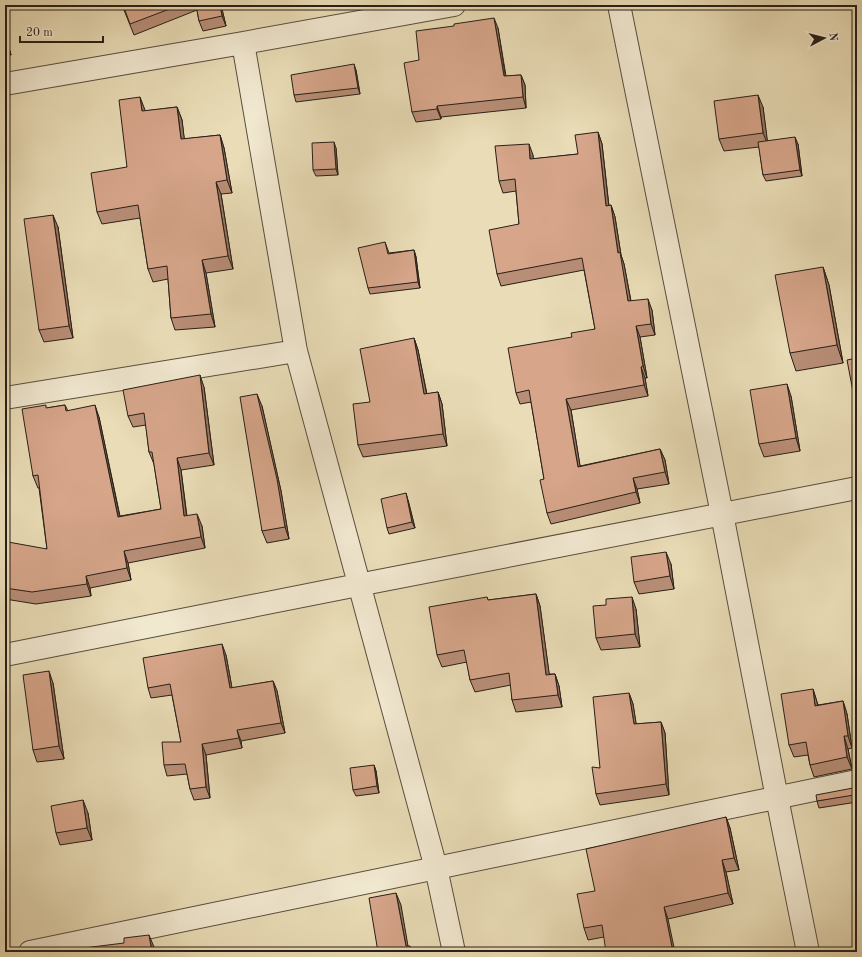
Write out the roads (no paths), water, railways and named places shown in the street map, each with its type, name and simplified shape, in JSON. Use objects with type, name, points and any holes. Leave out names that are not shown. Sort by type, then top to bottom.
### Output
[{"type":"street","points":[[5,84],[454,5]]},
{"type":"street","points":[[619,5],[722,514],[808,952]]},
{"type":"street","points":[[243,43],[296,351],[358,585],[436,868],[454,952]]},
{"type":"street","points":[[5,398],[296,351]]},
{"type":"street","points":[[5,655],[857,488]]},
{"type":"street","points":[[30,952],[857,781]]}]
